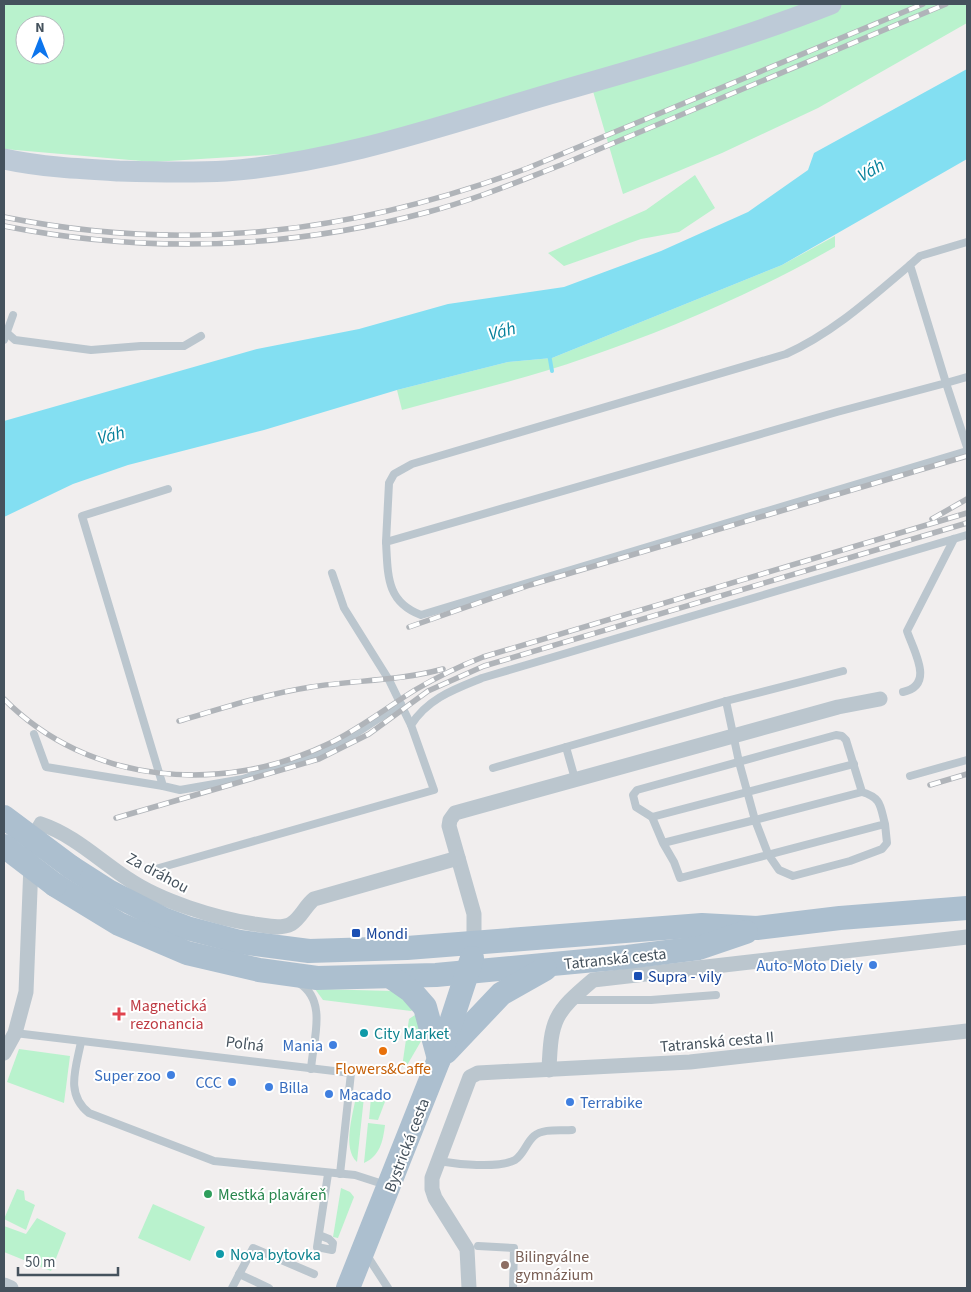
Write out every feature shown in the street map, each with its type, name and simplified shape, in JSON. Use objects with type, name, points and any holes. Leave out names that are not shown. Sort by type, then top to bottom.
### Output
[{"type":"main road","name":"Tatranská cesta","points":[[4,817],[71,867],[110,892],[163,919],[187,928],[240,942],[282,949],[330,951],[702,925],[757,928],[840,918],[967,908]]},
{"type":"main road","name":"Tatranská cesta","points":[[4,846],[55,885],[119,924],[187,953],[208,960],[317,978],[391,977],[469,971],[557,964],[699,948],[757,928]]},
{"type":"main road","name":"Bystrická cesta","points":[[348,1288],[440,1059],[469,971],[474,942]]},
{"type":"main road","points":[[440,1059],[501,994],[528,977],[557,964]]},
{"type":"main road","points":[[391,977],[417,996],[425,1007],[440,1059]]},
{"type":"street","points":[[4,159],[91,170],[169,173],[226,171],[283,164],[381,143],[597,80],[772,27],[831,4]]},
{"type":"street","points":[[474,942],[474,914],[450,826],[450,820],[455,813],[838,707],[882,699]]},
{"type":"street","name":"Za dráhou","points":[[4,1053],[9,1033],[24,1003],[27,980],[32,839],[41,824],[61,831],[130,881],[191,909],[242,922],[279,928],[291,924],[307,904],[314,899],[458,858]]},
{"type":"street","points":[[548,1070],[550,1033],[558,1013],[593,980],[967,937]]},
{"type":"street","name":"Tatranská cesta II","points":[[438,1161],[470,1077],[478,1073],[690,1062],[967,1031]]},
{"type":"street","points":[[438,1161],[432,1178],[432,1190],[467,1249],[469,1288]]},
{"type":"street","points":[[4,1285],[11,1288]]},
{"type":"lane","points":[[967,242],[920,256],[827,331],[804,346],[786,354],[412,464],[394,474],[389,483],[386,542],[387,571],[391,589],[397,600],[408,610],[421,615],[967,451]]},
{"type":"lane","points":[[910,265],[967,447]]},
{"type":"lane","points":[[14,315],[5,336],[15,340],[91,350],[141,346],[184,346],[201,336]]},
{"type":"lane","points":[[386,542],[837,412],[967,377]]},
{"type":"lane","points":[[163,786],[82,516],[168,489]]},
{"type":"lane","points":[[411,724],[420,710],[442,695],[482,678],[967,535]]},
{"type":"lane","points":[[903,692],[914,690],[919,685],[922,677],[907,631],[954,539]]},
{"type":"lane","points":[[152,870],[434,790],[411,724],[344,608],[332,573]]},
{"type":"lane","points":[[493,768],[726,701],[844,671]]},
{"type":"lane","points":[[663,843],[755,820],[862,792],[874,796],[879,802],[885,824],[887,843],[882,849],[850,861],[793,876],[780,870],[768,854],[755,820],[746,791],[726,701]]},
{"type":"lane","points":[[34,734],[46,767],[180,790],[243,779],[335,747],[401,704]]},
{"type":"lane","points":[[862,792],[846,740],[842,736],[836,735],[634,792],[633,795],[636,807],[652,816],[680,878],[885,824]]},
{"type":"lane","points":[[566,747],[575,779]]},
{"type":"lane","points":[[910,776],[967,760]]},
{"type":"lane","points":[[652,816],[854,764]]},
{"type":"lane","points":[[286,974],[306,987],[316,1003],[318,1013],[311,1068]]},
{"type":"lane","points":[[570,1000],[651,1000],[716,995]]},
{"type":"lane","name":"Poľná","points":[[9,1033],[351,1073],[340,1174]]},
{"type":"lane","points":[[81,1042],[75,1074],[75,1096],[79,1105],[89,1113],[214,1160],[368,1178],[390,1186]]},
{"type":"lane","points":[[438,1161],[459,1164],[507,1163],[524,1151],[534,1136],[544,1131],[572,1130]]},
{"type":"lane","points":[[319,1236],[328,1174]]},
{"type":"lane","points":[[478,1246],[514,1248],[513,1288]]},
{"type":"lane","points":[[232,1288],[252,1248],[314,1274]]},
{"type":"lane","points":[[364,1252],[388,1288]]},
{"type":"lane","points":[[239,1274],[269,1288]]},
{"type":"green space","points":[[4,4],[967,4],[967,23],[818,108],[722,153],[623,194],[590,81],[313,152],[153,162],[4,149]]},
{"type":"green space","points":[[695,175],[715,208],[679,232],[641,239],[564,266],[548,253],[646,210]]},
{"type":"green space","points":[[835,236],[835,247],[805,264],[744,294],[649,335],[563,366],[402,410],[397,390],[508,362],[552,358],[782,265]]},
{"type":"green space","points":[[315,989],[393,991],[417,1006],[411,1011],[323,1000]]},
{"type":"green space","points":[[421,1011],[424,1036],[406,1067],[402,1067],[409,1019]]},
{"type":"green space","points":[[19,1049],[70,1056],[64,1103],[7,1082]]},
{"type":"green space","points":[[356,1096],[364,1097],[357,1162],[350,1148],[349,1140]]},
{"type":"green space","points":[[371,1098],[386,1099],[378,1120],[369,1119]]},
{"type":"green space","points":[[368,1123],[385,1125],[380,1147],[374,1156],[364,1163]]},
{"type":"green space","points":[[341,1188],[350,1192],[354,1197],[338,1238],[333,1237]]},
{"type":"green space","points":[[17,1189],[24,1191],[25,1200],[35,1205],[26,1230],[4,1219]]},
{"type":"green space","points":[[153,1204],[205,1227],[190,1261],[138,1238]]},
{"type":"green space","points":[[37,1218],[66,1233],[51,1271],[4,1252],[4,1226],[26,1234]]},
{"type":"water","name":"Váh","points":[[967,69],[967,159],[782,265],[552,358],[508,362],[397,390],[264,430],[128,465],[73,484],[4,517],[4,421],[257,349],[359,329],[448,304],[564,287],[661,251],[748,212],[808,170],[814,153]]},
{"type":"waterway","points":[[549,354],[552,371]]},
{"type":"railway","points":[[4,217],[72,228],[139,234],[204,235],[269,231],[334,222],[398,208],[463,190],[528,168],[923,4]]},
{"type":"railway","points":[[4,226],[110,241],[163,244],[217,243],[323,234],[428,212],[479,196],[561,165],[946,4]]},
{"type":"railway","points":[[409,627],[530,585],[967,456]]},
{"type":"railway","points":[[932,519],[967,499]]},
{"type":"railway","points":[[4,699],[38,728],[76,749],[116,764],[158,773],[201,775],[245,771],[287,760],[328,744],[362,725],[423,685],[483,657],[967,513]]},
{"type":"railway","points":[[116,818],[319,759],[369,734],[428,691],[484,666],[967,523]]},
{"type":"railway","points":[[179,721],[278,693],[328,685],[410,676],[443,669]]},
{"type":"railway","points":[[930,785],[967,774]]},
{"type":"place","name":"Mondi","points":[[356,933]]},
{"type":"place","name":"Auto-Moto Diely","points":[[873,965]]},
{"type":"place","name":"Supra - vily","points":[[638,976]]},
{"type":"place","name":"Magnetická rezonancia","points":[[119,1014]]},
{"type":"place","name":"City Market","points":[[364,1033]]},
{"type":"place","name":"Mania","points":[[333,1045]]},
{"type":"place","name":"Flowers&Caffe","points":[[383,1051]]},
{"type":"place","name":"Super zoo","points":[[171,1075]]},
{"type":"place","name":"CCC","points":[[232,1082]]},
{"type":"place","name":"Billa","points":[[269,1087]]},
{"type":"place","name":"Macado","points":[[329,1094]]},
{"type":"place","name":"Terrabike","points":[[570,1102]]},
{"type":"place","name":"Mestká plaváreň","points":[[208,1194]]},
{"type":"place","name":"Nova bytovka","points":[[220,1254]]},
{"type":"place","name":"Bilingválne gymnázium","points":[[505,1265]]}]
